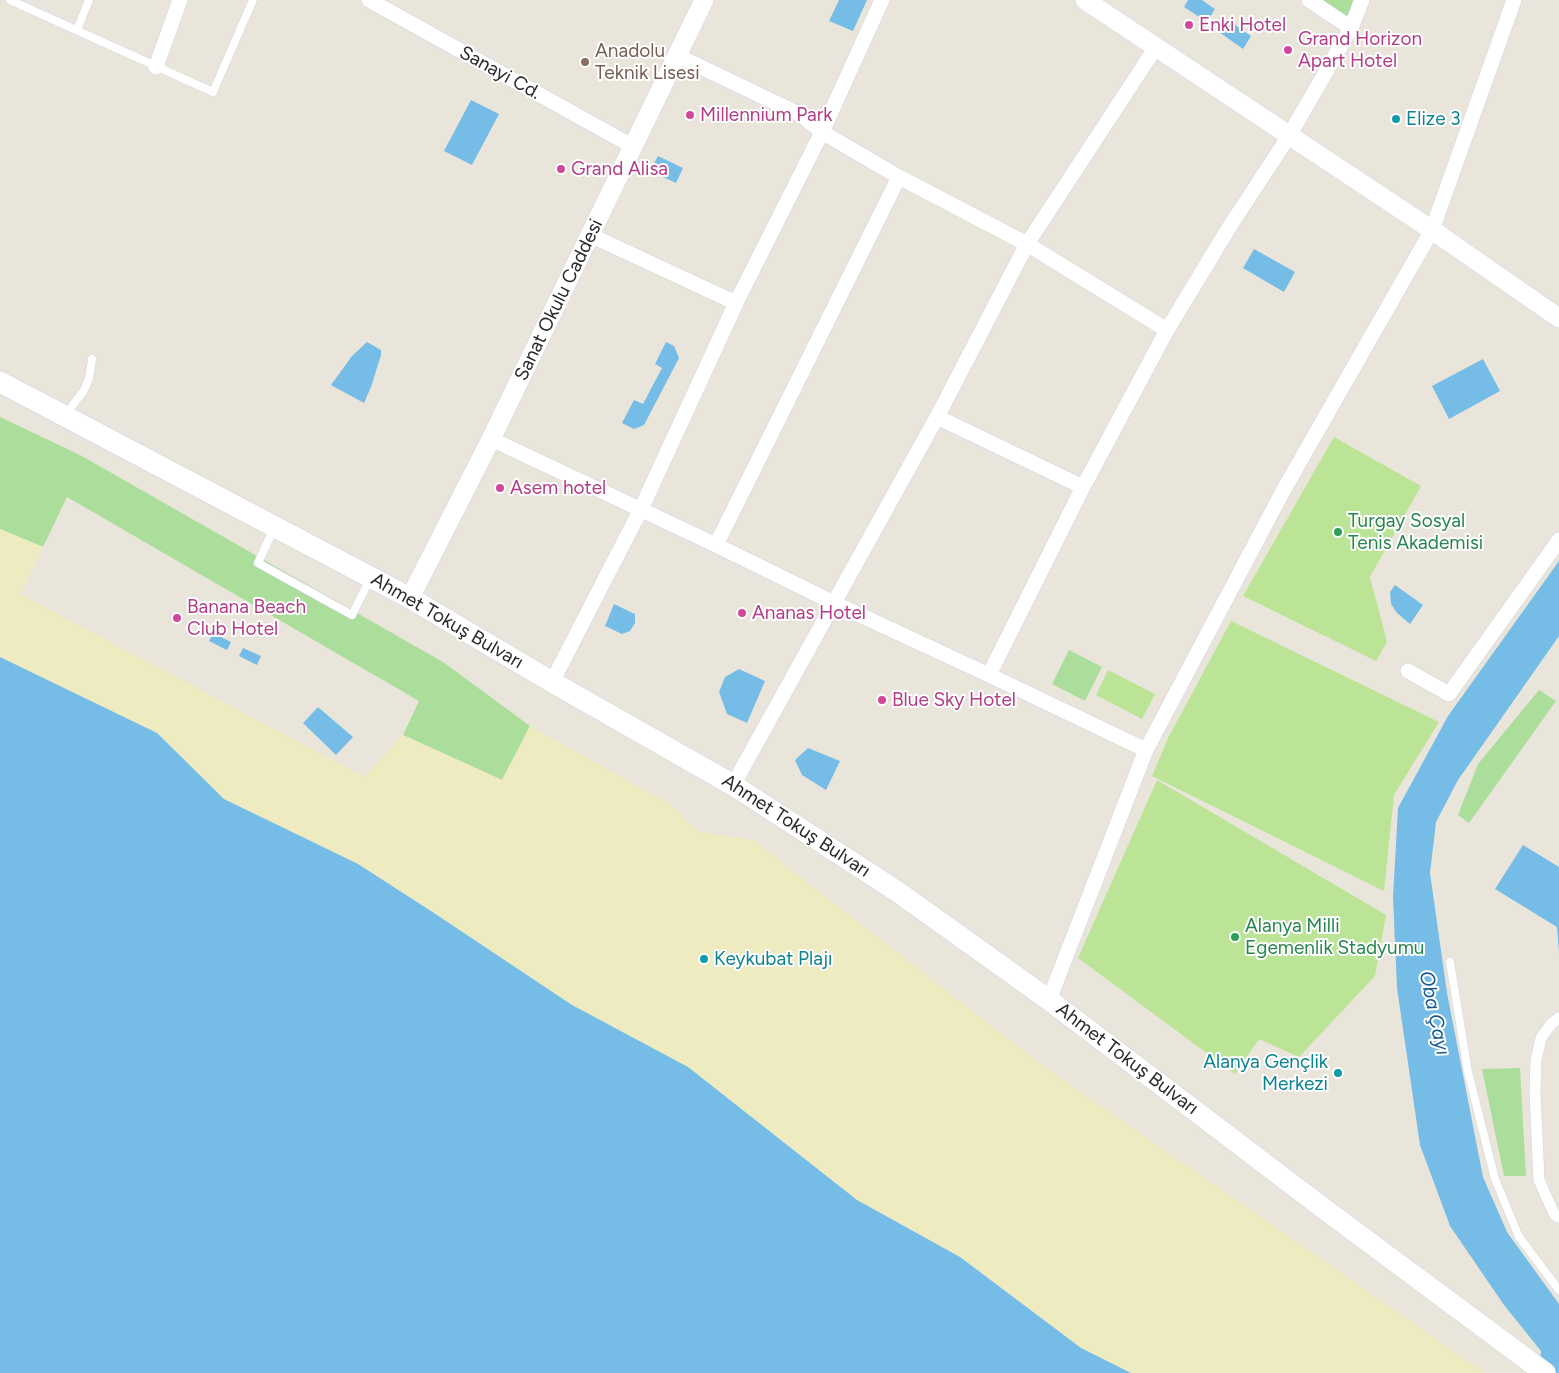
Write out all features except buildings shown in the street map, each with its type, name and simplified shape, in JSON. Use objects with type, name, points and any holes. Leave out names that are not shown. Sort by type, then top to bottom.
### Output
[{"type":"main road","name":"Ahmet Tokuş Bulvarı","points":[[0,382],[66,415],[410,598],[552,682],[733,785],[898,892],[1050,1000],[1331,1214],[1539,1369]]},
{"type":"street","points":[[156,67],[180,0]]},
{"type":"street","name":"Sanayi Cd.","points":[[369,0],[632,146]]},
{"type":"street","name":"Sanat Okulu Caddesi","points":[[410,598],[491,438],[704,0]]},
{"type":"street","points":[[552,682],[641,509],[736,303],[822,132],[882,0]]},
{"type":"street","points":[[1308,0],[1351,28]]},
{"type":"street","points":[[989,674],[1083,487],[1167,330],[1230,226],[1289,136],[1351,28],[1362,0]]},
{"type":"street","points":[[1050,1000],[1146,750],[1283,490],[1432,230],[1514,0]]},
{"type":"street","points":[[1089,1],[1432,230],[1559,318]]},
{"type":"street","points":[[733,785],[937,417],[1027,244],[1156,47]]},
{"type":"street","points":[[678,56],[801,115],[822,132],[899,177],[1027,244],[1167,330]]},
{"type":"street","points":[[716,545],[899,177]]},
{"type":"street","points":[[590,235],[736,303]]},
{"type":"street","points":[[937,417],[1083,487]]},
{"type":"street","points":[[491,438],[1146,750]]},
{"type":"street","points":[[1408,671],[1449,694],[1559,540]]},
{"type":"street","points":[[1559,1018],[1551,1024],[1541,1038],[1536,1060],[1539,1180],[1551,1207],[1559,1217]]},
{"type":"lane","points":[[10,0],[213,92],[253,0]]},
{"type":"lane","points":[[77,30],[89,0]]},
{"type":"lane","points":[[66,415],[83,392],[89,379],[92,359]]},
{"type":"lane","points":[[275,526],[258,563],[352,615],[370,577]]},
{"type":"lane","points":[[1450,962],[1468,1072],[1495,1180],[1519,1237],[1559,1290]]},
{"type":"green space","points":[[1314,0],[1353,0],[1346,21]]},
{"type":"green space","points":[[0,417],[80,455],[443,662],[530,726],[502,780],[403,735],[419,701],[67,497],[43,547],[0,529]]},
{"type":"green space","name":"Turgay Sosyal Tenis Akademisi","points":[[1334,437],[1421,486],[1370,577],[1387,642],[1376,661],[1243,596]]},
{"type":"green space","points":[[1231,621],[1439,722],[1394,795],[1384,891],[1152,776],[1168,738]]},
{"type":"green space","points":[[1069,650],[1102,667],[1085,701],[1052,684]]},
{"type":"green space","points":[[1108,670],[1155,694],[1142,719],[1096,695]]},
{"type":"green space","points":[[1539,690],[1556,701],[1469,823],[1458,815],[1478,764]]},
{"type":"green space","name":"Alanya Milli Egemenlik Stadyumu","points":[[1157,780],[1386,915],[1375,976],[1299,1057],[1259,1039],[1235,1074],[1078,958]]},
{"type":"green space","points":[[1520,1068],[1526,1176],[1504,1176],[1482,1069]]},
{"type":"sand","name":"Keykubat Plajı","points":[[0,529],[43,547],[20,594],[364,777],[403,735],[502,780],[530,726],[671,805],[698,832],[753,840],[1039,1063],[1485,1373],[1131,1373],[1081,1348],[960,1257],[857,1200],[688,1067],[572,1005],[358,864],[224,799],[157,733],[0,657]]},
{"type":"water","points":[[839,0],[867,0],[853,31],[829,21]]},
{"type":"water","points":[[1188,0],[1202,0],[1215,9],[1207,22],[1184,7]]},
{"type":"water","points":[[1228,20],[1251,36],[1243,49],[1219,32]]},
{"type":"water","points":[[471,100],[499,114],[472,165],[444,151]]},
{"type":"water","points":[[658,156],[683,168],[676,183],[650,171]]},
{"type":"water","points":[[1254,249],[1295,272],[1284,292],[1243,268]]},
{"type":"water","points":[[367,342],[381,350],[381,355],[364,403],[331,385],[352,356]]},
{"type":"water","points":[[666,342],[674,346],[679,358],[644,425],[634,429],[622,423],[634,400],[643,404],[662,368],[655,364]]},
{"type":"water","points":[[1483,359],[1500,391],[1449,419],[1432,386]]},
{"type":"water","name":"Oba Çayı","points":[[1559,561],[1559,636],[1458,780],[1436,822],[1430,873],[1447,993],[1483,1177],[1507,1232],[1559,1304],[1559,1373],[1539,1373],[1541,1351],[1504,1305],[1450,1226],[1420,1145],[1397,988],[1393,897],[1398,808],[1448,716]]},
{"type":"water","points":[[1395,585],[1423,605],[1410,624],[1397,613],[1391,604],[1390,592]]},
{"type":"water","points":[[614,604],[635,614],[635,623],[630,631],[622,634],[605,626]]},
{"type":"water","points":[[213,633],[231,642],[227,650],[209,641]]},
{"type":"water","points":[[243,648],[261,656],[257,665],[239,656]]},
{"type":"water","points":[[0,657],[157,733],[224,799],[358,864],[572,1005],[688,1067],[857,1200],[960,1257],[1081,1348],[1131,1373],[0,1373]]},
{"type":"water","points":[[739,669],[765,681],[747,723],[727,714],[719,692],[725,677]]},
{"type":"water","points":[[318,707],[353,737],[336,755],[303,723]]},
{"type":"water","points":[[808,748],[840,761],[826,790],[802,775],[795,760]]},
{"type":"water","points":[[1523,845],[1559,867],[1559,953],[1557,927],[1495,889]]},
{"type":"place","name":"Enki Hotel","points":[[1189,25]]},
{"type":"place","name":"Grand Horizon Apart Hotel","points":[[1288,50]]},
{"type":"place","name":"Anadolu Teknik Lisesi","points":[[585,62]]},
{"type":"place","name":"Millennium Park","points":[[690,115]]},
{"type":"place","name":"Elize 3","points":[[1396,119]]},
{"type":"place","name":"Grand Alisa","points":[[561,169]]},
{"type":"place","name":"Asem hotel","points":[[500,488]]},
{"type":"place","name":"Turgay Sosyal Tenis Akademisi","points":[[1338,532]]},
{"type":"place","name":"Ananas Hotel","points":[[742,613]]},
{"type":"place","name":"Banana Beach Club Hotel","points":[[177,618]]},
{"type":"place","name":"Blue Sky Hotel","points":[[882,700]]},
{"type":"place","name":"Alanya Milli Egemenlik Stadyumu","points":[[1235,937]]},
{"type":"place","name":"Keykubat Plajı","points":[[704,959]]},
{"type":"place","name":"Alanya Gençlik Merkezi","points":[[1338,1073]]}]
